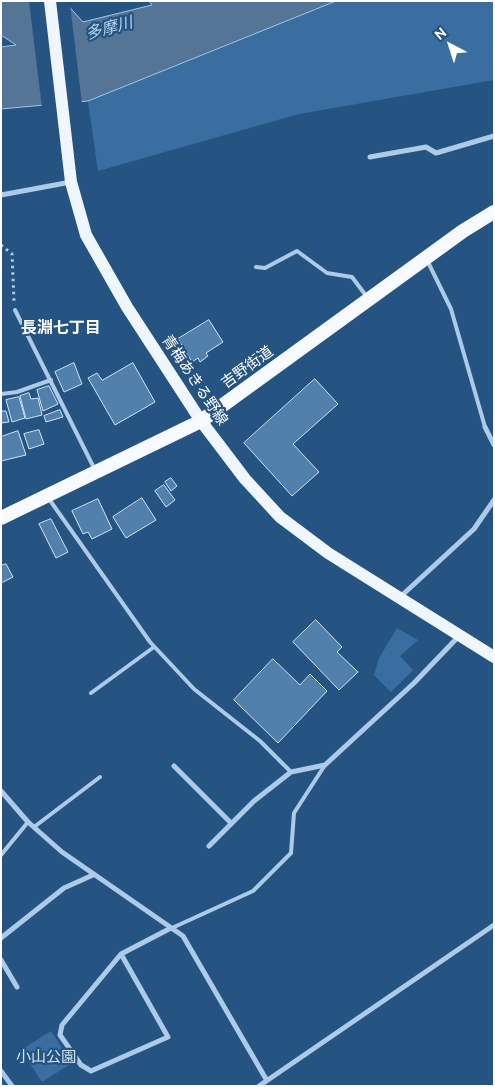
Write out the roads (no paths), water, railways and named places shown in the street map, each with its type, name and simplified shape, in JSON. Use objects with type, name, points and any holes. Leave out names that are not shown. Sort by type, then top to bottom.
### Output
[{"type":"highway","name":"吉野街道","points":[[1,518],[201,421],[463,231],[494,212]]},
{"type":"main road","name":"青梅あきる野線","points":[[50,1],[66,144],[72,182],[86,235],[102,266],[201,421],[245,479],[280,517],[324,551],[494,657]]},
{"type":"street","points":[[370,158],[426,147],[436,153],[494,136]]},
{"type":"street","points":[[1,195],[72,182]]},
{"type":"street","points":[[486,427],[494,445]]},
{"type":"street","points":[[399,598],[474,529],[494,500]]},
{"type":"street","points":[[209,846],[231,822],[291,772],[325,765],[414,683],[460,636]]},
{"type":"street","points":[[174,766],[231,822]]},
{"type":"street","points":[[1,791],[28,822],[92,875],[183,936],[266,1079]]},
{"type":"street","points":[[1,938],[64,888],[92,875]]},
{"type":"street","points":[[259,1086],[266,1079],[494,925]]},
{"type":"street","points":[[121,954],[168,1037],[91,1071],[80,1066],[60,1035],[62,1025],[121,954],[171,928]]},
{"type":"street","points":[[1,960],[17,987]]},
{"type":"lane","points":[[256,267],[265,268],[297,251],[327,272],[352,277],[368,299]]},
{"type":"lane","points":[[426,258],[451,309],[486,427]]},
{"type":"lane","points":[[15,310],[96,472]]},
{"type":"lane","points":[[1,394],[17,392],[51,380]]},
{"type":"lane","points":[[47,496],[154,647],[194,689],[260,741],[291,772]]},
{"type":"lane","points":[[91,693],[154,647]]},
{"type":"lane","points":[[171,928],[253,891],[291,853],[294,813],[325,765]]},
{"type":"lane","points":[[34,827],[100,777]]},
{"type":"lane","points":[[1,855],[28,822]]},
{"type":"water","name":"多摩川","points":[[1,1],[64,1],[83,22],[152,5],[149,1],[336,1],[88,101],[1,109],[1,47],[16,45],[1,35]]},
{"type":"waterway","points":[[1,1071],[12,1086]]},
{"type":"district","name":"長淵七丁目","points":[[61,328]]},
{"type":"park label","name":"小山公園","points":[[46,1057]]}]
